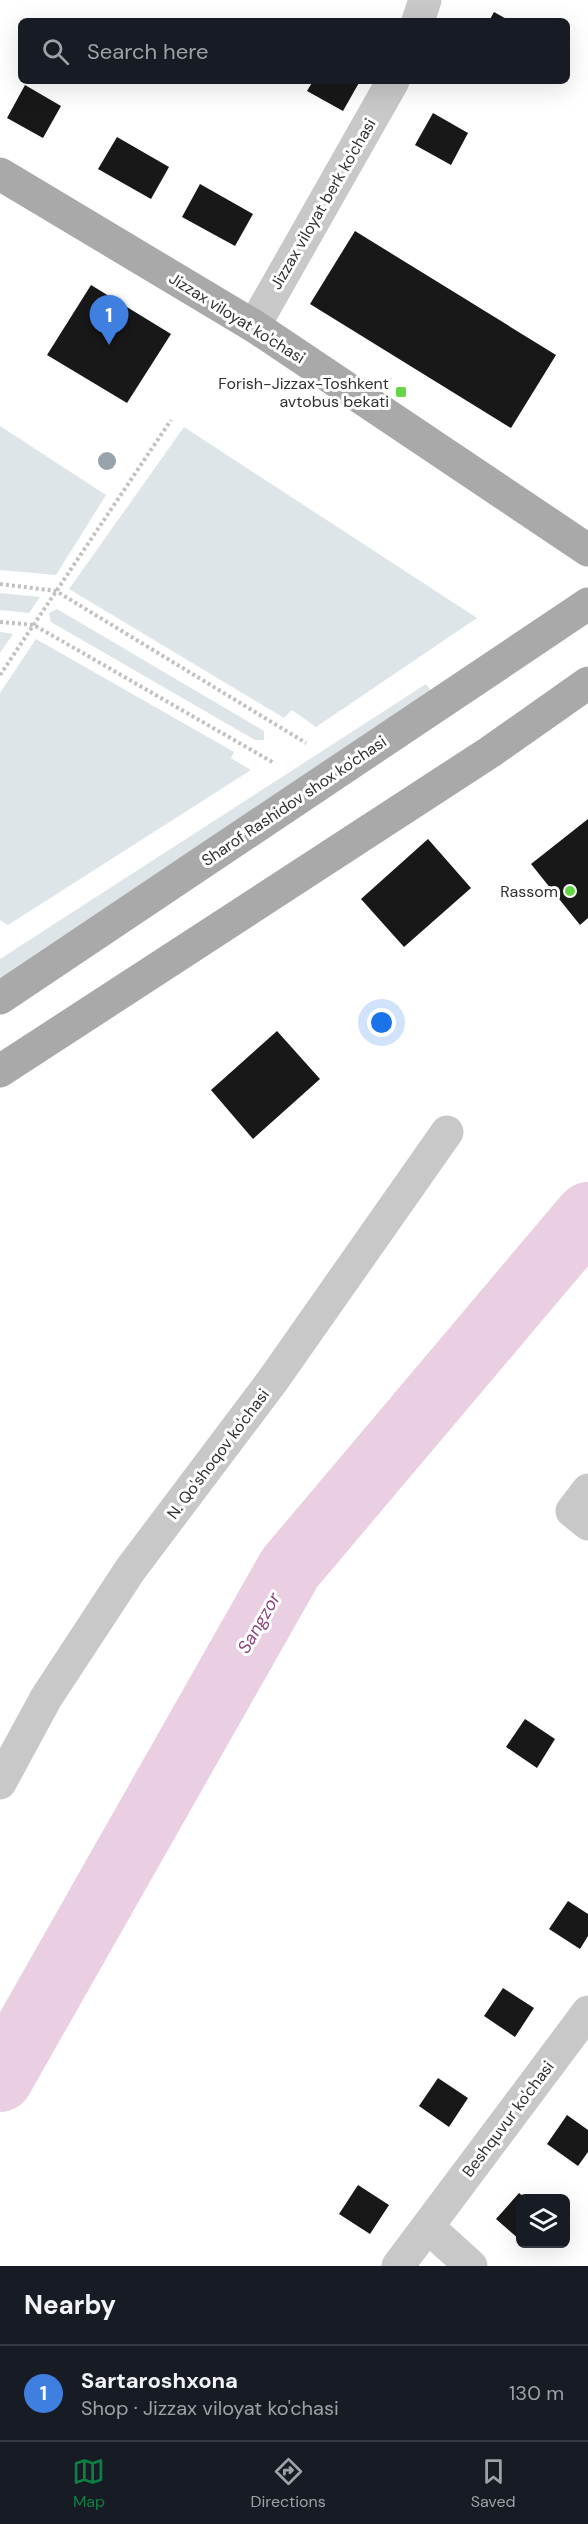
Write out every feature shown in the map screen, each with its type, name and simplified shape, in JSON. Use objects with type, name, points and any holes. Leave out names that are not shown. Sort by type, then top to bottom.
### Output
[{"type":"main road","name":"Jizzax viloyat ko'chasi","points":[[0,174],[254,326],[588,550]]},
{"type":"main road","name":"Sharof Rashidov shox ko'chasi","points":[[0,998],[588,604]]},
{"type":"main road","points":[[0,1071],[490,752],[588,683]]},
{"type":"street","points":[[419,18],[425,0]]},
{"type":"street","name":"Jizzax viloyat berk ko'chasi","points":[[254,326],[391,84]]},
{"type":"street","name":"N. Qo'shoqov ko'chasi","points":[[0,1783],[46,1698],[130,1570],[273,1380],[447,1132]]},
{"type":"street","points":[[588,1490],[572,1511],[588,1524]]},
{"type":"street","name":"Beshquvur ko'chasi","points":[[398,2266],[588,2012]]},
{"type":"street","points":[[428,2227],[471,2266]]},
{"type":"path","points":[[0,675],[171,420]]},
{"type":"path","points":[[0,584],[56,591],[306,742]]},
{"type":"path","points":[[0,622],[34,625],[274,764]]},
{"type":"shaded area","points":[[0,426],[106,495],[56,575],[0,570]]},
{"type":"shaded area","points":[[184,427],[477,618],[316,727],[292,710],[284,718],[69,589]]},
{"type":"shaded area","points":[[0,593],[40,597],[29,613],[0,610]]},
{"type":"shaded area","points":[[57,609],[264,731],[264,740],[255,740],[51,622],[49,613]]},
{"type":"shaded area","points":[[0,632],[13,634],[0,653]]},
{"type":"shaded area","points":[[36,639],[234,752],[231,758],[251,770],[8,925],[0,920],[0,693]]},
{"type":"shaded area","points":[[426,684],[436,697],[0,988],[0,959]]},
{"type":"building","points":[[494,12],[505,18],[491,18]]},
{"type":"building","points":[[311,84],[358,84],[343,111],[307,91]]},
{"type":"building","points":[[25,85],[61,106],[43,138],[7,118]]},
{"type":"building","points":[[433,113],[468,133],[451,165],[415,145]]},
{"type":"building","points":[[117,137],[169,167],[151,199],[98,169]]},
{"type":"building","points":[[200,184],[253,214],[235,246],[182,217]]},
{"type":"building","points":[[355,231],[556,355],[511,428],[310,304]]},
{"type":"building","points":[[91,285],[171,334],[127,403],[47,355]]},
{"type":"building","name":"Rassom","points":[[588,819],[588,918],[580,925],[531,864]]},
{"type":"building","points":[[428,839],[471,888],[404,947],[361,899]]},
{"type":"building","points":[[277,1031],[320,1079],[253,1139],[211,1090]]},
{"type":"building","points":[[525,1719],[555,1739],[537,1768],[506,1747]]},
{"type":"building","points":[[568,1901],[588,1914],[588,1936],[580,1949],[549,1929]]},
{"type":"building","points":[[503,1988],[534,2008],[515,2037],[484,2016]]},
{"type":"building","points":[[438,2078],[468,2098],[449,2127],[419,2106]]},
{"type":"building","points":[[567,2115],[588,2130],[588,2152],[578,2166],[547,2144]]},
{"type":"building","points":[[358,2185],[389,2205],[370,2234],[339,2214]]},
{"type":"building","points":[[516,2196],[516,2236],[496,2219]]},
{"type":"waterway","name":"Sangzor","points":[[0,2079],[290,1568],[588,1215]]},
{"type":"place","name":"Sartaroshxona","points":[[109,345]]},
{"type":"place","name":"Forish-Jizzax-Toshkent avtobus bekati","points":[[401,392]]},
{"type":"place","name":"Rassom","points":[[570,891]]}]
